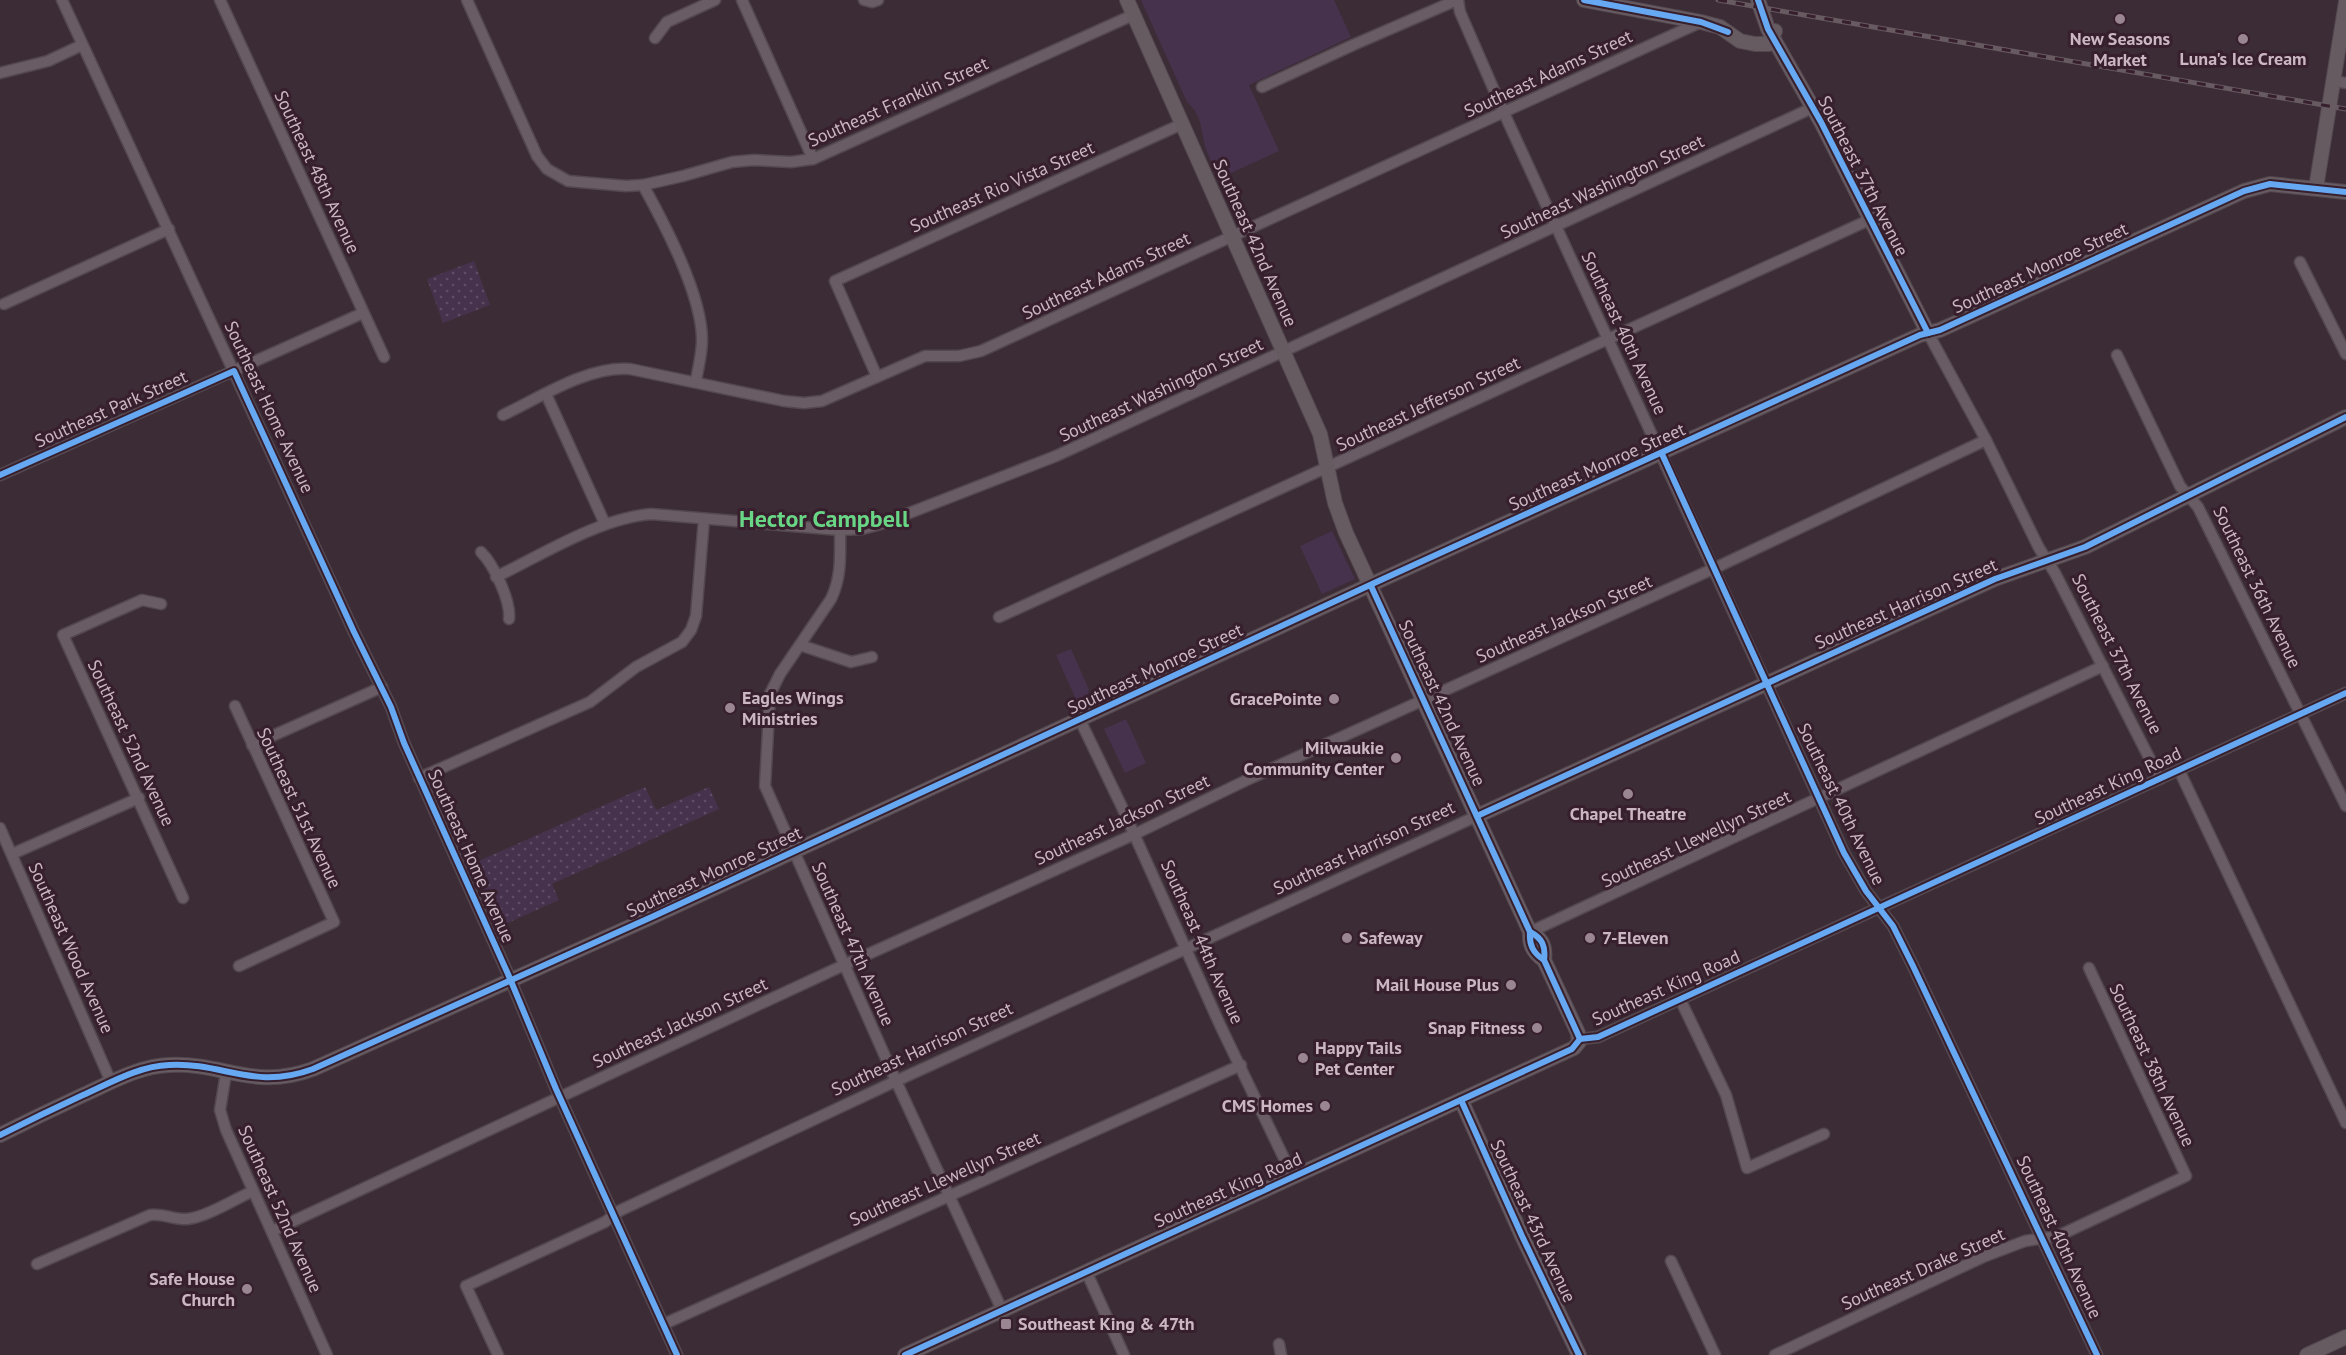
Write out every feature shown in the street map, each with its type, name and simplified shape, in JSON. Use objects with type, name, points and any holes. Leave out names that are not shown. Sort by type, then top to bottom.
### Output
[{"type":"street","name":"Southeast Home Avenue","points":[[62,0],[354,632],[382,687],[419,778],[677,1355]]},
{"type":"street","name":"Southeast 48th Avenue","points":[[220,0],[384,357]]},
{"type":"street","name":"Southeast Franklin Street","points":[[467,0],[537,156],[547,169],[560,178],[577,183],[643,185],[732,162],[754,160],[791,162],[813,159],[1133,15]]},
{"type":"street","points":[[656,38],[667,22],[715,0]]},
{"type":"street","points":[[742,0],[813,159]]},
{"type":"street","name":"Southeast 42nd Avenue","points":[[1126,0],[1320,434],[1337,511],[1530,932],[1539,937],[1545,950],[1544,960],[1580,1039]]},
{"type":"street","points":[[1262,87],[1457,0]]},
{"type":"street","name":"Southeast 40th Avenue","points":[[1457,0],[1504,112],[1819,799],[1852,868],[1893,926],[2097,1355]]},
{"type":"street","points":[[1584,0],[1701,22],[1728,32],[1730,36],[1755,44],[1769,44],[1773,36]]},
{"type":"street","name":"Southeast 37th Avenue","points":[[1758,0],[1768,29],[1812,108],[1986,440],[2160,779]]},
{"type":"street","name":"Southeast 37th Avenue","points":[[1764,0],[1775,30],[1773,36]]},
{"type":"street","points":[[2316,189],[2340,82],[2346,2]]},
{"type":"street","name":"Southeast Adams Street","points":[[503,414],[590,374],[611,369],[630,369],[784,401],[804,403],[822,401],[925,356],[959,356],[981,351],[1701,22]]},
{"type":"street","points":[[0,73],[48,61],[82,45]]},
{"type":"street","name":"Southeast Washington Street","points":[[496,577],[605,524],[622,518],[651,514],[840,530],[862,529],[881,524],[1056,456],[1812,108]]},
{"type":"street","name":"Southeast Rio Vista Street","points":[[877,377],[835,281],[1182,124]]},
{"type":"street","name":"Southeast Monroe Street","points":[[0,1134],[143,1069],[170,1065],[200,1067],[267,1079],[296,1076],[510,981],[1371,586],[2254,187],[2270,184],[2346,192]]},
{"type":"street","points":[[643,185],[657,210],[696,301],[702,340],[696,381]]},
{"type":"street","name":"Southeast Jefferson Street","points":[[999,617],[1869,220]]},
{"type":"street","points":[[4,303],[169,229]]},
{"type":"street","points":[[2300,261],[2346,354]]},
{"type":"street","name":"Southeast Park Street","points":[[0,475],[363,313]]},
{"type":"street","name":"Southeast 36th Avenue","points":[[2117,355],[2180,486],[2198,505],[2346,806]]},
{"type":"street","points":[[546,394],[605,524]]},
{"type":"street","name":"Southeast Harrison Street","points":[[498,1355],[466,1286],[605,1222],[614,1213],[1186,948],[1995,579],[2085,547],[2346,417]]},
{"type":"street","name":"Southeast Jackson Street","points":[[272,1231],[844,965],[1135,834],[1251,778],[1715,568],[1986,440]]},
{"type":"street","points":[[419,778],[590,702],[636,667],[682,642],[691,630],[696,616],[704,519]]},
{"type":"street","name":"Southeast 47th Avenue","points":[[840,530],[840,570],[837,586],[770,694],[764,775],[769,801],[1002,1310]]},
{"type":"street","points":[[481,552],[489,560],[510,608],[508,620]]},
{"type":"street","name":"Southeast 52nd Avenue","points":[[161,604],[142,600],[63,635],[183,898]]},
{"type":"street","points":[[800,645],[851,662],[872,657]]},
{"type":"street","name":"Southeast Llewellyn Street","points":[[1530,932],[2103,666]]},
{"type":"street","points":[[252,745],[382,687]]},
{"type":"street","name":"Southeast King Road","points":[[904,1355],[1572,1049],[1580,1039],[1598,1036],[1680,999],[2346,693]]},
{"type":"street","name":"Southeast 51st Avenue","points":[[235,706],[334,922],[239,966]]},
{"type":"street","name":"Southeast 44th Avenue","points":[[1080,720],[1293,1177]]},
{"type":"street","points":[[2179,770],[2346,1123]]},
{"type":"street","points":[[12,854],[139,798]]},
{"type":"street","name":"Southeast Wood Avenue","points":[[0,828],[111,1082]]},
{"type":"street","name":"Southeast 38th Avenue","points":[[2089,968],[2186,1176]]},
{"type":"street","points":[[1680,999],[1726,1095],[1747,1168],[1824,1134]]},
{"type":"street","name":"Southeast Llewellyn Street","points":[[664,1324],[1241,1065]]},
{"type":"street","name":"Southeast 52nd Avenue","points":[[226,1073],[220,1110],[226,1130],[327,1355]]},
{"type":"street","name":"Southeast 43rd Avenue","points":[[1461,1100],[1579,1355]]},
{"type":"street","name":"Southeast Drake Street","points":[[1775,1355],[1983,1257],[2025,1241],[2058,1236],[2186,1176]]},
{"type":"street","points":[[37,1264],[150,1215],[161,1214],[179,1219],[197,1217],[253,1191]]},
{"type":"street","points":[[1671,1261],[1715,1355]]},
{"type":"street","points":[[1086,1271],[1124,1355]]},
{"type":"street","points":[[2307,1355],[2346,1337]]},
{"type":"shaded area","points":[[1141,0],[1334,0],[1351,37],[1249,85],[1279,151],[1220,178],[1207,151],[1197,115],[1187,102]]},
{"type":"shaded area","points":[[474,261],[490,305],[443,323],[427,279]]},
{"type":"shaded area","points":[[1332,531],[1355,579],[1322,594],[1300,546]]},
{"type":"shaded area","points":[[1071,649],[1092,700],[1079,706],[1056,655]]},
{"type":"shaded area","points":[[1126,719],[1146,763],[1125,773],[1104,729]]},
{"type":"shaded area","points":[[645,787],[656,810],[709,787],[719,809],[552,884],[559,900],[501,926],[472,864]]},
{"type":"railway","points":[[1718,0],[2346,109]]},
{"type":"cycle path","points":[[1584,0],[1701,22],[1728,32]]},
{"type":"cycle path","points":[[1758,0],[1768,29],[1821,122],[1928,333]]},
{"type":"cycle path","points":[[0,1135],[114,1080],[147,1068],[189,1065],[256,1077],[292,1075],[313,1069],[654,916],[1383,579],[1920,335],[1940,330],[2244,191],[2270,184],[2346,192]]},
{"type":"cycle path","points":[[0,475],[234,371],[391,707],[404,743],[508,974],[556,1089],[677,1355]]},
{"type":"cycle path","points":[[1477,816],[1995,579],[2085,547],[2346,417]]},
{"type":"cycle path","points":[[1662,454],[1844,853],[1866,891],[1893,926],[2097,1355]]},
{"type":"cycle path","points":[[1371,586],[1530,932],[1532,948],[1544,960]]},
{"type":"cycle path","points":[[1580,1039],[1598,1037],[2346,693]]},
{"type":"cycle path","points":[[1530,932],[1542,943],[1544,960],[1580,1039]]},
{"type":"cycle path","points":[[905,1355],[1572,1049],[1580,1039]]},
{"type":"cycle path","points":[[1461,1100],[1579,1355]]},
{"type":"place","name":"New Seasons Market","points":[[2120,19]]},
{"type":"place","name":"Luna's Ice Cream","points":[[2243,39]]},
{"type":"place","name":"GracePointe","points":[[1334,699]]},
{"type":"place","name":"Eagles Wings Ministries","points":[[730,708]]},
{"type":"place","name":"Milwaukie Community Center","points":[[1396,758]]},
{"type":"place","name":"Chapel Theatre","points":[[1628,794]]},
{"type":"place","name":"Safeway","points":[[1347,938]]},
{"type":"place","name":"7-Eleven","points":[[1590,938]]},
{"type":"place","name":"Mail House Plus","points":[[1511,985]]},
{"type":"place","name":"Snap Fitness","points":[[1537,1028]]},
{"type":"place","name":"Happy Tails Pet Center","points":[[1303,1058]]},
{"type":"place","name":"CMS Homes","points":[[1325,1106]]},
{"type":"place","name":"Safe House Church","points":[[247,1289]]},
{"type":"place","name":"Southeast King & 47th","points":[[1006,1324]]},
{"type":"district","name":"Hector Campbell","points":[[824,519]]}]
